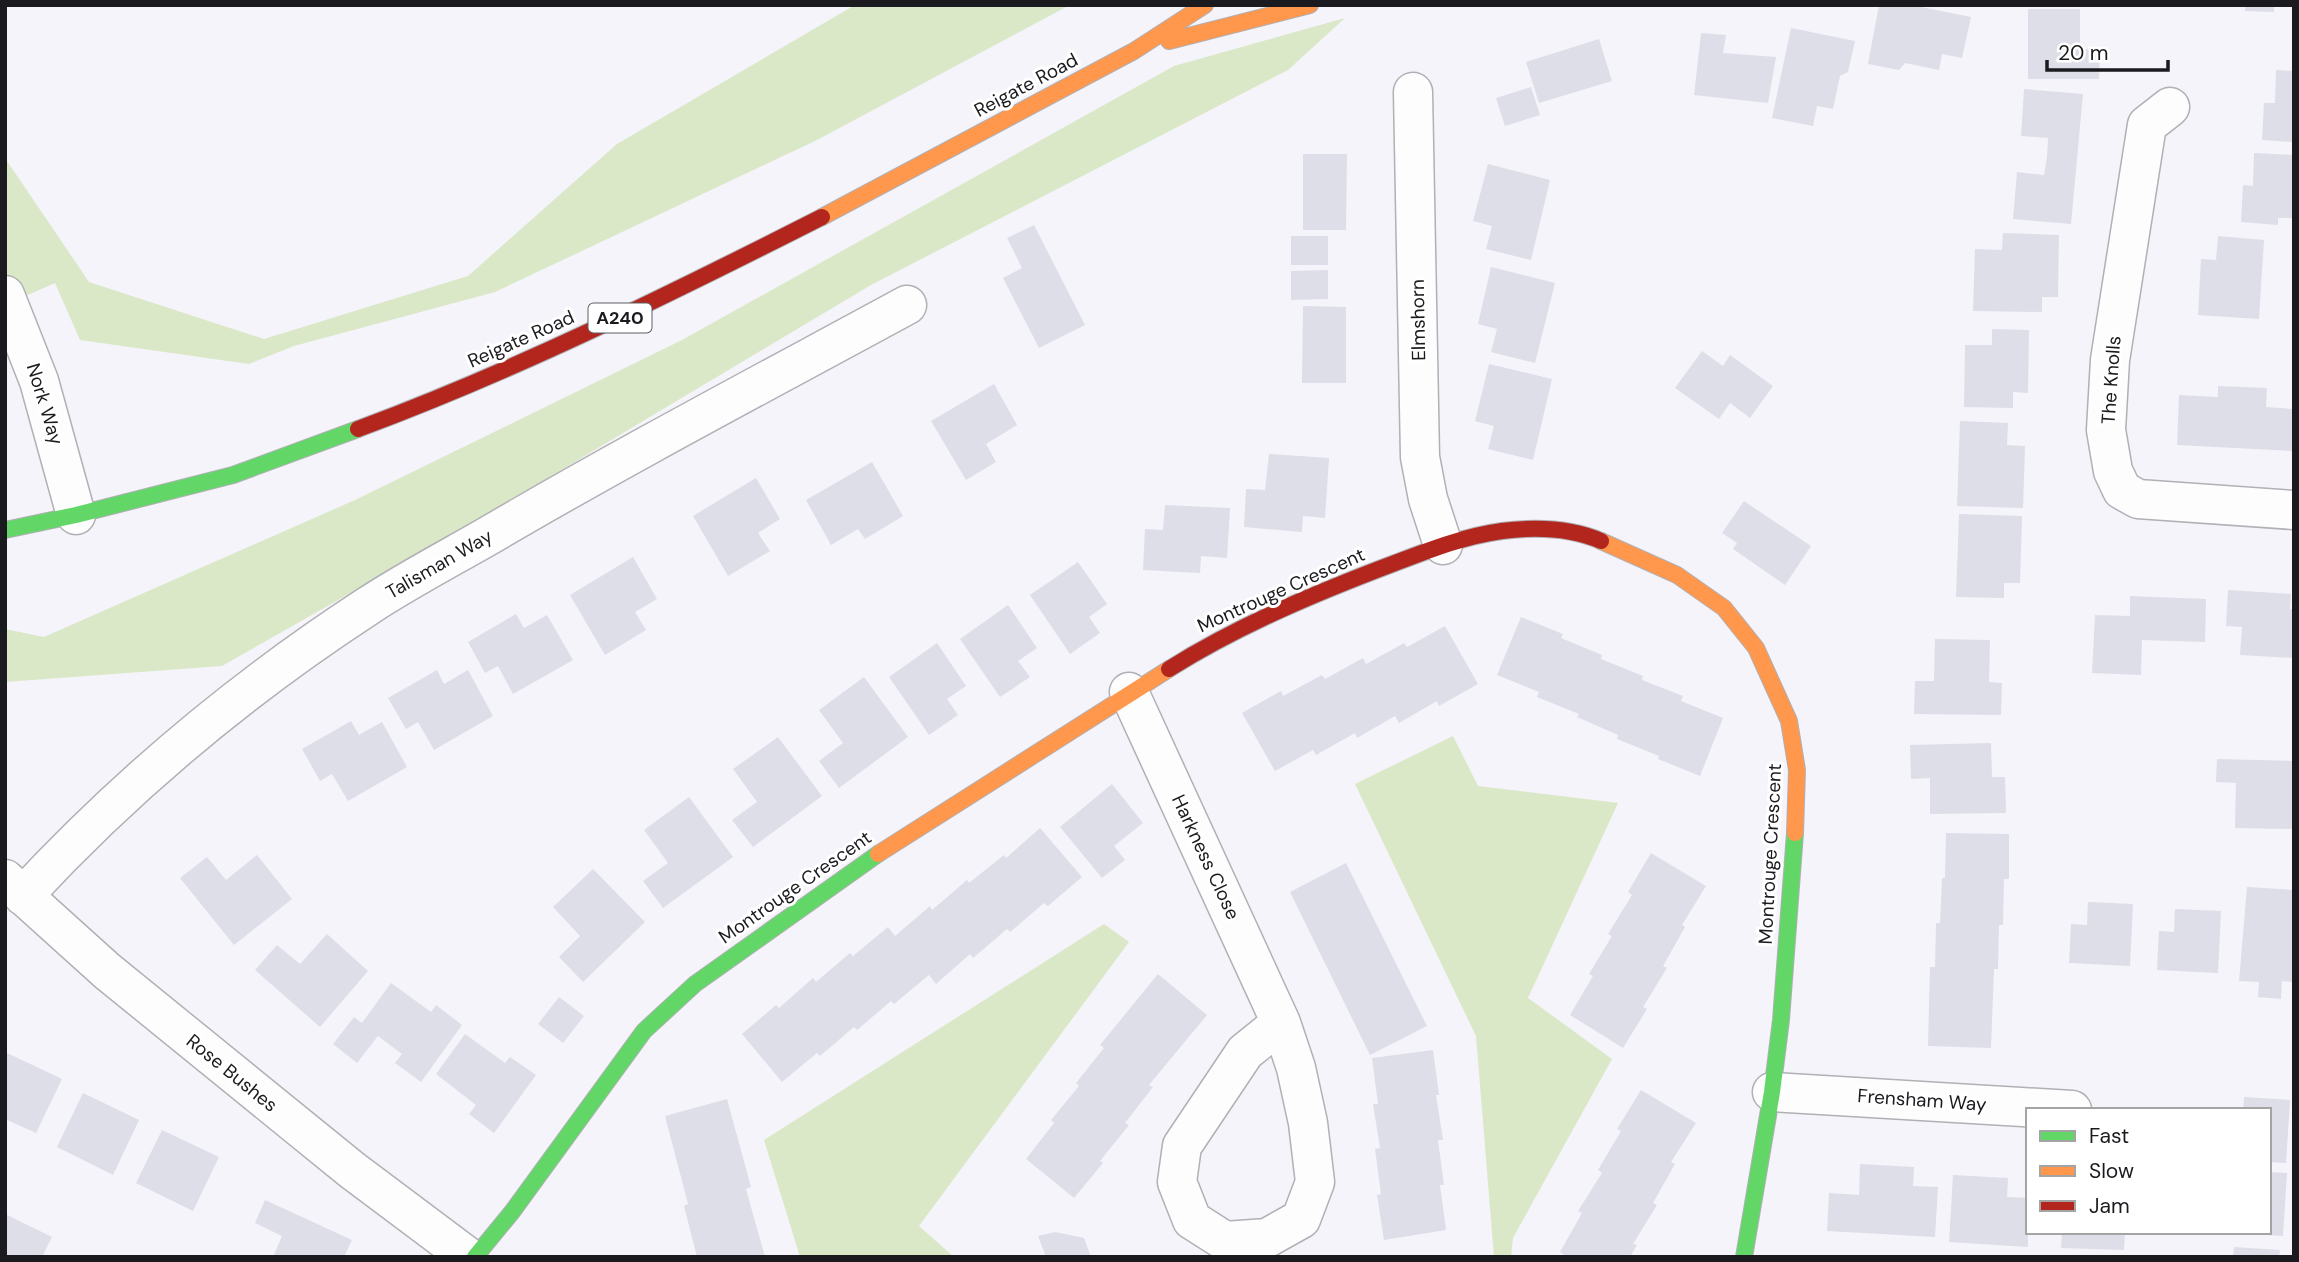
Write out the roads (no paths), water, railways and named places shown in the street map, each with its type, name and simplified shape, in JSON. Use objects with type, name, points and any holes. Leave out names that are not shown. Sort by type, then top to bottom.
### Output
[{"type":"main road","name":"Reigate Road","points":[[5,530],[233,475],[441,398],[651,304],[873,191],[1134,51],[1205,5]]},
{"type":"main road","name":"Reigate Road","points":[[1134,51],[1310,5]]},
{"type":"main road","name":"Montrouge Crescent","points":[[475,1257],[512,1212],[644,1031],[695,984],[882,851],[1199,650],[1333,586],[1443,545],[1501,531],[1548,529],[1587,535],[1677,575],[1724,608],[1756,648],[1789,721],[1797,770],[1784,981],[1772,1092],[1744,1257]]},
{"type":"street","name":"Elmshorn","points":[[1413,92],[1420,457],[1428,499],[1443,545]]},
{"type":"street","name":"The Knolls","points":[[2170,107],[2147,125],[2110,360],[2106,430],[2113,471],[2122,490],[2138,499],[2294,510]]},
{"type":"street","name":"Nork Way","points":[[5,295],[38,381],[76,515]]},
{"type":"street","name":"Talisman Way","points":[[14,887],[92,825],[169,756],[257,685],[368,606],[554,497],[907,305]]},
{"type":"street","name":"Harkness Close","points":[[1129,692],[1281,1023],[1308,1123],[1315,1182],[1301,1219],[1268,1238],[1225,1241],[1192,1220],[1177,1182],[1182,1146],[1245,1052],[1281,1023]]},
{"type":"street","name":"Rose Bushes","points":[[14,887],[117,980],[352,1170],[468,1257]]},
{"type":"street","name":"Frensham Way","points":[[1772,1092],[2039,1108]]}]
